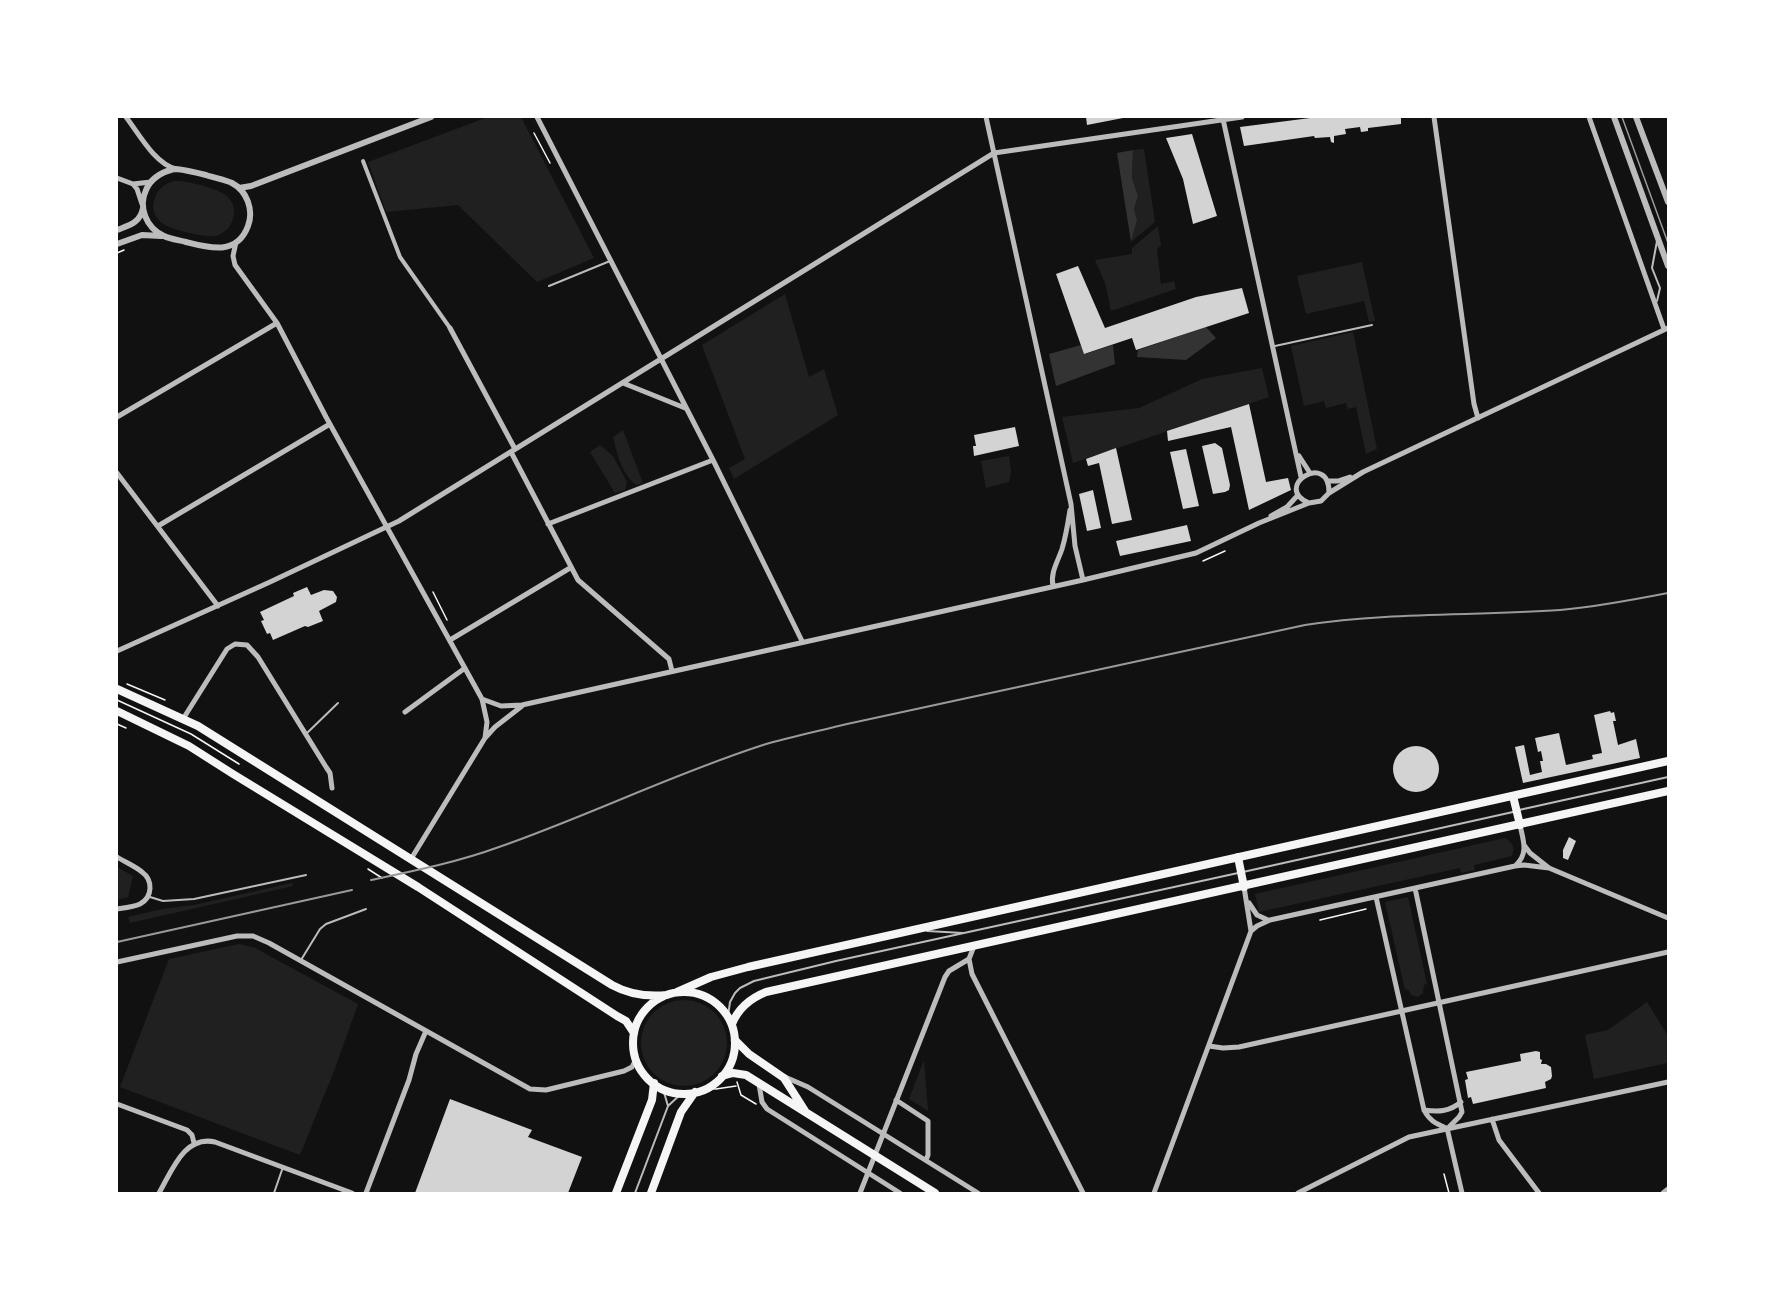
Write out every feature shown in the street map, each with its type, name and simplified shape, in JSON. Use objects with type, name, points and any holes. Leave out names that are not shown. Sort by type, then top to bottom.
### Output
[{"type":"main road","points":[[117,689],[183,719],[246,756],[622,991],[649,996],[667,995]]},
{"type":"main road","points":[[117,711],[189,746],[417,887],[614,1013],[626,1022],[634,1033]]},
{"type":"main road","points":[[677,992],[704,995],[719,1005],[730,1020],[735,1040],[732,1059],[722,1076],[707,1088],[682,1094],[663,1089],[643,1073],[636,1059],[634,1033],[640,1017],[654,1001],[725,972],[1668,761]]},
{"type":"main road","points":[[730,1020],[757,995],[766,992],[1668,791]]},
{"type":"main road","points":[[1513,796],[1520,825]]},
{"type":"main road","points":[[1238,857],[1244,886]]},
{"type":"main road","points":[[735,1040],[749,1054],[786,1080],[805,1113]]},
{"type":"main road","points":[[722,1076],[733,1073],[742,1074],[935,1193]]},
{"type":"main road","points":[[616,1193],[652,1100],[654,1083]]},
{"type":"main road","points":[[651,1193],[681,1112],[695,1092]]},
{"type":"street","points":[[117,244],[142,235],[165,237],[212,249],[226,247],[236,242],[245,233],[249,224],[250,212],[248,202],[239,188],[224,180],[168,166],[159,160],[126,117]]},
{"type":"street","points":[[239,188],[259,183],[431,117]]},
{"type":"street","points":[[537,117],[713,460],[802,642]]},
{"type":"street","points":[[986,117],[1071,504],[1077,556],[1083,580]]},
{"type":"street","points":[[117,651],[387,528],[994,153],[1242,117]]},
{"type":"street","points":[[1434,117],[1474,404],[1478,418]]},
{"type":"street","points":[[1327,481],[1338,481],[1363,472],[1667,329],[1656,305],[1589,117]]},
{"type":"street","points":[[1614,117],[1668,266]]},
{"type":"street","points":[[1636,117],[1668,202]]},
{"type":"street","points":[[1223,119],[1297,452],[1301,477],[1297,485],[1298,495],[1309,503]]},
{"type":"street","points":[[363,161],[400,257],[450,328],[570,568],[582,584],[669,659],[672,671]]},
{"type":"street","points":[[117,230],[137,221],[143,207],[144,196],[151,182],[163,173],[180,169]]},
{"type":"street","points":[[117,178],[133,184],[151,182]]},
{"type":"street","points":[[248,202],[252,191],[259,183]]},
{"type":"street","points":[[133,184],[150,225],[165,237]]},
{"type":"street","points":[[236,242],[235,265],[277,323],[330,424],[482,699],[488,722],[485,738]]},
{"type":"street","points":[[117,417],[277,323]]},
{"type":"street","points":[[623,382],[685,408]]},
{"type":"street","points":[[158,526],[330,424]]},
{"type":"street","points":[[1297,452],[1311,473]]},
{"type":"street","points":[[548,524],[713,460]]},
{"type":"street","points":[[482,699],[501,706],[522,705],[1196,553],[1260,523],[1309,503],[1317,503],[1363,472]]},
{"type":"street","points":[[117,473],[218,606]]},
{"type":"street","points":[[1301,477],[1311,473],[1320,475],[1327,481],[1329,493]]},
{"type":"street","points":[[1260,523],[1287,507],[1298,495]]},
{"type":"street","points":[[1053,586],[1053,572],[1062,550],[1071,504]]},
{"type":"street","points":[[1062,550],[1069,549],[1077,556]]},
{"type":"street","points":[[450,640],[570,568]]},
{"type":"street","points":[[183,719],[227,649],[235,644],[247,645],[258,657],[330,773],[332,788]]},
{"type":"street","points":[[405,712],[465,668]]},
{"type":"street","points":[[412,859],[485,738],[522,705]]},
{"type":"street","points":[[1515,866],[1524,855],[1520,825]]},
{"type":"street","points":[[1524,845],[1530,853],[1549,868],[1668,918]]},
{"type":"street","points":[[117,857],[147,876],[150,886],[148,896],[138,905],[117,909]]},
{"type":"street","points":[[1154,1193],[1251,932],[1257,926],[1270,920],[1515,866],[1549,868]]},
{"type":"street","points":[[1244,886],[1251,932]]},
{"type":"street","points":[[1415,888],[1461,1102],[1462,1112],[1459,1118],[1447,1128]]},
{"type":"street","points":[[1377,897],[1424,1110],[1433,1122],[1447,1128]]},
{"type":"street","points":[[1247,901],[1257,915],[1270,920]]},
{"type":"street","points":[[117,963],[240,935],[253,936],[301,960],[533,1090],[543,1090],[624,1071],[632,1067],[636,1059]]},
{"type":"street","points":[[974,946],[969,959],[974,979],[1083,1193]]},
{"type":"street","points":[[1209,1046],[1239,1047],[1668,952]]},
{"type":"street","points":[[860,1193],[945,977],[949,971],[969,959]]},
{"type":"street","points":[[366,1193],[426,1031]]},
{"type":"street","points":[[782,1076],[808,1087],[978,1193]]},
{"type":"street","points":[[1299,1193],[1408,1137],[1668,1082]]},
{"type":"street","points":[[759,1084],[762,1104],[767,1109],[900,1193]]},
{"type":"street","points":[[896,1100],[928,1121],[926,1160]]},
{"type":"street","points":[[1424,1110],[1444,1111],[1461,1102]]},
{"type":"street","points":[[117,1104],[187,1130],[192,1135],[194,1143]]},
{"type":"street","points":[[1492,1119],[1499,1140],[1539,1193]]},
{"type":"street","points":[[1447,1128],[1462,1193]]},
{"type":"street","points":[[159,1193],[183,1152],[194,1143],[204,1140],[215,1142],[351,1193]]},
{"type":"street","points":[[1663,1193],[1668,1189]]},
{"type":"lane","points":[[1656,305],[1660,288],[1652,267],[1658,238]]},
{"type":"lane","points":[[549,286],[610,261]]},
{"type":"lane","points":[[1274,346],[1372,325]]},
{"type":"lane","points":[[306,734],[339,703]]},
{"type":"lane","points":[[730,1020],[730,1002],[737,990],[754,981],[1668,777]]},
{"type":"lane","points":[[148,896],[163,901],[187,900],[306,875]]},
{"type":"lane","points":[[301,960],[323,926],[366,909]]},
{"type":"lane","points":[[911,930],[966,933]]},
{"type":"lane","points":[[663,1089],[668,1106]]},
{"type":"lane","points":[[635,1193],[668,1106],[682,1094]]},
{"type":"lane","points":[[274,1193],[283,1167]]},
{"type":"path","points":[[534,133],[550,164]]},
{"type":"path","points":[[117,253],[124,250]]},
{"type":"path","points":[[1203,561],[1225,551]]},
{"type":"path","points":[[433,592],[449,623]]},
{"type":"path","points":[[126,683],[165,700]]},
{"type":"path","points":[[117,700],[191,735],[239,764]]},
{"type":"path","points":[[117,724],[126,728]]},
{"type":"path","points":[[368,869],[382,878]]},
{"type":"path","points":[[1320,920],[1366,909]]},
{"type":"path","points":[[739,1079],[737,1086],[741,1095],[756,1104],[762,1104]]},
{"type":"path","points":[[707,1088],[737,1086]]},
{"type":"path","points":[[1444,1174],[1449,1193]]},
{"type":"shaded area","points":[[488,117],[521,117],[594,258],[537,282],[458,205],[386,212],[368,162]]},
{"type":"shaded area","points":[[1144,149],[1155,222],[1131,242],[1137,220],[1134,209],[1138,196],[1132,178],[1133,150]]},
{"type":"shaded area","points":[[1133,150],[1132,178],[1138,196],[1134,209],[1137,220],[1131,242],[1117,153]]},
{"type":"shaded area","points":[[174,181],[201,185],[227,196],[234,207],[231,225],[216,236],[205,236],[180,231],[162,223],[154,212],[154,199],[162,187]]},
{"type":"shaded area","points":[[1158,226],[1161,245],[1157,249],[1161,284],[1174,281],[1176,289],[1111,311],[1105,283],[1095,260],[1132,254],[1132,248]]},
{"type":"shaded area","points":[[1362,262],[1375,321],[1369,322],[1364,301],[1306,314],[1297,276]]},
{"type":"shaded area","points":[[785,294],[809,377],[824,369],[838,415],[734,479],[729,468],[745,459],[702,345]]},
{"type":"shaded area","points":[[1206,327],[1216,338],[1186,360],[1137,357],[1138,350]]},
{"type":"shaded area","points":[[1353,332],[1377,449],[1366,454],[1356,407],[1348,409],[1346,403],[1326,408],[1324,401],[1304,406],[1291,346]]},
{"type":"shaded area","points":[[1081,345],[1085,354],[1113,345],[1115,364],[1056,386],[1049,354]]},
{"type":"shaded area","points":[[1262,368],[1269,397],[1073,463],[1062,417],[1139,408],[1202,379]]},
{"type":"shaded area","points":[[623,430],[643,483],[637,485],[627,476],[618,457],[613,437]]},
{"type":"shaded area","points":[[600,445],[613,456],[627,482],[625,490],[615,493],[590,452]]},
{"type":"shaded area","points":[[1009,456],[1011,472],[1009,482],[986,488],[981,461]]},
{"type":"shaded area","points":[[1505,838],[1513,846],[1512,856],[1474,865],[1475,870],[1461,873],[1460,868],[1259,912],[1255,894]]},
{"type":"shaded area","points":[[117,867],[133,876],[128,897],[117,900]]},
{"type":"shaded area","points":[[292,883],[293,886],[130,923],[128,917],[194,905]]},
{"type":"shaded area","points":[[1408,897],[1427,984],[1424,985],[1423,993],[1418,997],[1411,995],[1408,989],[1405,990],[1385,902]]},
{"type":"shaded area","points":[[239,944],[255,948],[358,1004],[300,1155],[120,1087],[169,959]]},
{"type":"shaded area","points":[[684,1000],[708,1007],[720,1019],[727,1043],[720,1067],[708,1079],[684,1086],[660,1079],[648,1067],[641,1043],[648,1019],[660,1007]]},
{"type":"shaded area","points":[[1647,1002],[1668,1036],[1668,1063],[1594,1079],[1585,1035],[1608,1030]]},
{"type":"shaded area","points":[[924,1060],[928,1111],[909,1099]]},
{"type":"building","points":[[1086,117],[1123,117],[1123,118],[1087,125]]},
{"type":"building","points":[[1318,117],[1401,117],[1401,124],[1368,128],[1368,131],[1361,132],[1360,127],[1345,129],[1346,134],[1334,136],[1334,143],[1331,142],[1330,137],[1315,138],[1314,136],[1244,146],[1240,127]]},
{"type":"building","points":[[1192,134],[1217,216],[1193,224],[1183,179],[1166,138]]},
{"type":"building","points":[[1078,266],[1105,328],[1196,297],[1242,288],[1249,313],[1136,350],[1132,338],[1084,354],[1056,274]]},
{"type":"building","points":[[1249,404],[1266,482],[1288,478],[1291,490],[1249,510],[1231,427],[1168,441],[1167,431]]},
{"type":"building","points":[[1015,427],[1019,446],[974,456],[973,446],[976,446],[974,435]]},
{"type":"building","points":[[1215,443],[1222,448],[1230,485],[1229,490],[1213,494],[1202,446]]},
{"type":"building","points":[[1116,448],[1132,520],[1112,524],[1099,463],[1088,466],[1086,459]]},
{"type":"building","points":[[1186,449],[1199,506],[1183,509],[1170,452]]},
{"type":"building","points":[[1093,490],[1101,528],[1087,531],[1079,494]]},
{"type":"building","points":[[1187,525],[1191,541],[1120,556],[1116,541]]},
{"type":"building","points":[[307,587],[311,595],[324,590],[333,591],[337,597],[336,602],[319,611],[323,621],[273,640],[270,633],[267,634],[260,612],[294,596],[293,593]]},
{"type":"building","points":[[1614,712],[1616,721],[1613,721],[1618,745],[1636,739],[1640,758],[1523,783],[1515,747],[1524,745],[1530,775],[1542,772],[1541,751],[1538,752],[1535,738],[1559,733],[1566,765],[1593,759],[1592,755],[1602,753],[1594,715]]},
{"type":"building","points":[[1416,746],[1432,753],[1439,769],[1432,785],[1416,792],[1400,785],[1393,769],[1400,753]]},
{"type":"building","points":[[1569,837],[1576,841],[1568,860],[1563,858],[1563,850]]},
{"type":"building","points":[[1540,1052],[1541,1064],[1551,1067],[1552,1076],[1545,1082],[1546,1088],[1473,1104],[1471,1097],[1468,1098],[1466,1072],[1521,1061],[1520,1054]]},
{"type":"building","points":[[450,1099],[532,1130],[528,1137],[582,1157],[568,1193],[415,1193]]},
{"type":"tram line","points":[[1622,117],[1668,243]]},
{"type":"railway","points":[[371,880],[436,866],[483,852],[532,835],[729,756],[773,742],[847,724],[1305,625],[1400,616],[1560,610],[1668,593]]},
{"type":"railway","points":[[117,942],[352,890]]}]
